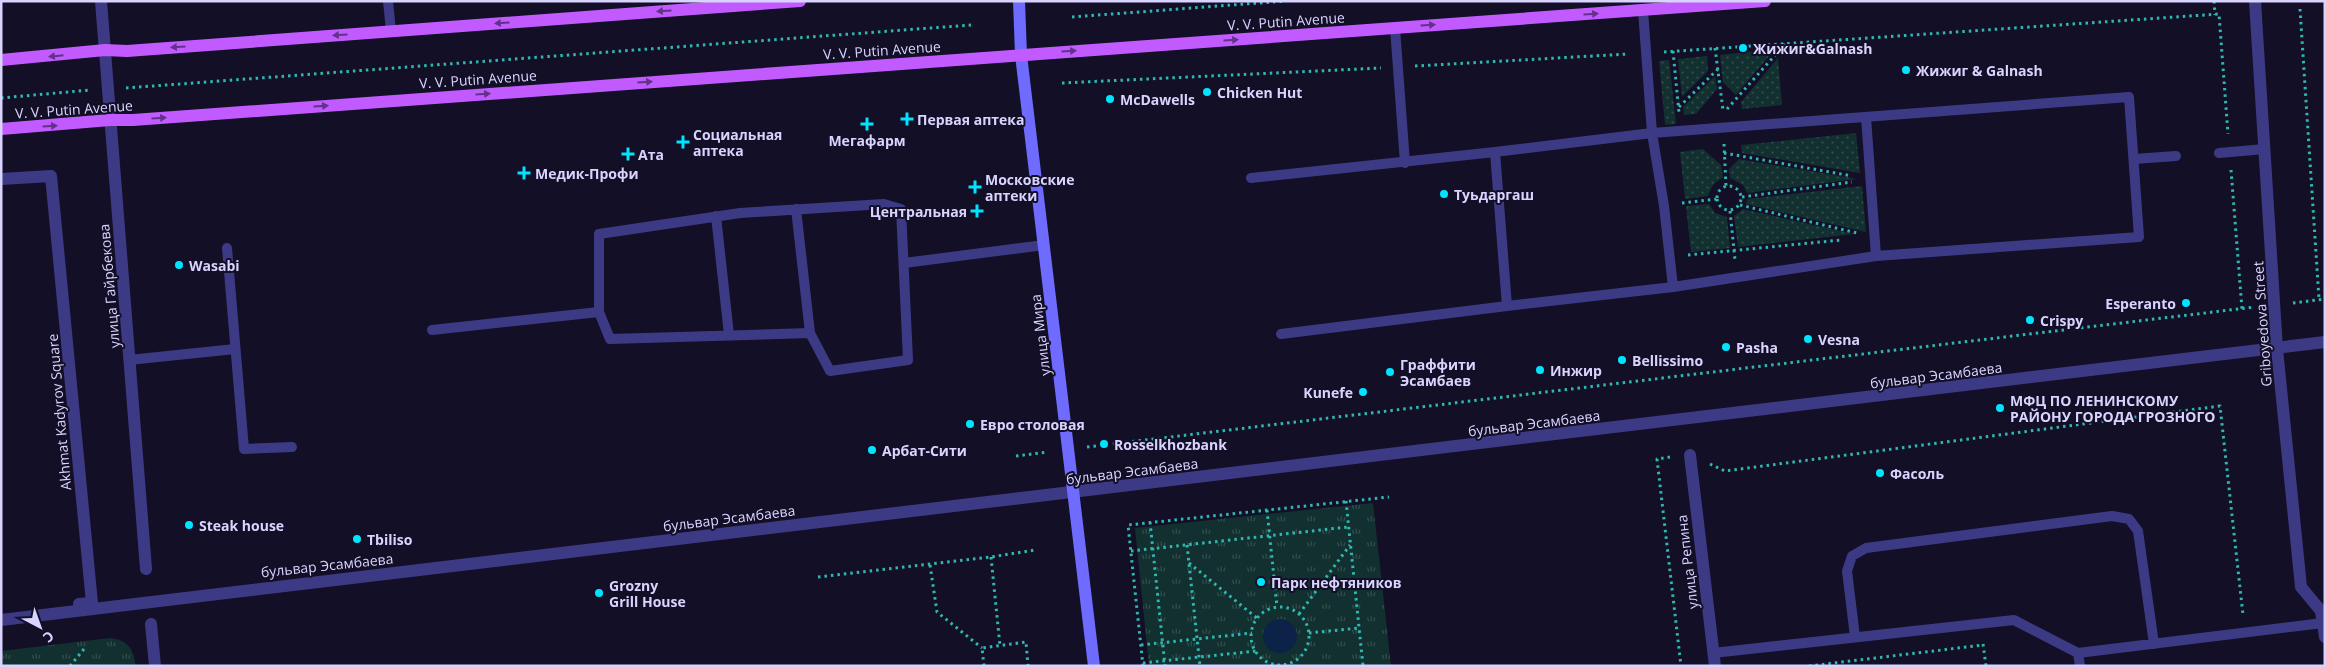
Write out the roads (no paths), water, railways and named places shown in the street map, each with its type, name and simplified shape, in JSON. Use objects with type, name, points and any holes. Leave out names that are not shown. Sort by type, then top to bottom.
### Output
[{"type":"main road","points":[[1,60],[105,50],[127,51],[800,1]]},
{"type":"main road","name":"улица Мира","points":[[1019,1],[1021,54],[1094,666]]},
{"type":"main road","name":"V. V. Putin Avenue","points":[[1,129],[1765,1]]},
{"type":"street","name":"улица Гайрбекова","points":[[100,1],[146,569]]},
{"type":"street","name":"Griboyedova Street","points":[[2256,1],[2277,349],[2301,587],[2321,611],[2325,637]]},
{"type":"street","name":"Akhmat Kadyrov Square","points":[[1,180],[51,176],[92,603],[1,612]]},
{"type":"street","name":"бульвар Эсамбаева","points":[[1,620],[2325,342]]},
{"type":"street","name":"улица Репина","points":[[1690,455],[1714,659]]},
{"type":"street","points":[[151,624],[156,666]]},
{"type":"lane","points":[[388,1],[391,31]]},
{"type":"lane","points":[[1643,10],[1652,133],[1664,206],[1673,287]]},
{"type":"lane","points":[[1395,28],[1405,163]]},
{"type":"lane","points":[[1251,178],[1405,163],[1681,130],[2129,97],[2139,237],[1876,256],[1673,287],[1280,334]]},
{"type":"lane","points":[[1866,117],[1876,256]]},
{"type":"lane","points":[[2219,153],[2265,150]]},
{"type":"lane","points":[[1495,152],[1507,306]]},
{"type":"lane","points":[[2134,159],[2176,156]]},
{"type":"lane","points":[[796,209],[810,333],[830,371],[908,360],[901,209],[884,204],[796,209],[716,216],[600,234],[599,312],[610,339],[810,333]]},
{"type":"lane","points":[[716,216],[730,336]]},
{"type":"lane","points":[[904,263],[1044,245]]},
{"type":"lane","points":[[226,248],[244,449],[292,447]]},
{"type":"lane","points":[[432,330],[599,312]]},
{"type":"lane","points":[[130,360],[235,349]]},
{"type":"lane","points":[[1855,637],[1847,571],[1852,556],[1866,548],[2112,516],[2129,519],[2138,531],[2154,644]]},
{"type":"lane","points":[[1714,659],[1855,637],[2014,620],[2078,653],[2323,623]]},
{"type":"lane","points":[[2078,653],[2080,666]]},
{"type":"water","points":[[1280,619],[1292,624],[1297,636],[1292,648],[1280,653],[1268,648],[1263,636],[1268,624]]},
{"type":"place","name":"Жижиг&Galnash","points":[[1743,48]]},
{"type":"place","name":"Жижиг & Galnash","points":[[1906,70]]},
{"type":"place","name":"Chicken Hut","points":[[1207,92]]},
{"type":"place","name":"McDawells","points":[[1110,99]]},
{"type":"place","name":"Первая аптека","points":[[907,119]]},
{"type":"place","name":"Мегафарм","points":[[867,124]]},
{"type":"place","name":"Социальная аптека","points":[[683,142]]},
{"type":"place","name":"Ата","points":[[628,154]]},
{"type":"place","name":"Медик-Профи","points":[[524,173]]},
{"type":"place","name":"Московские аптеки","points":[[975,187]]},
{"type":"place","name":"Туьдаргаш","points":[[1444,194]]},
{"type":"place","name":"Центральная","points":[[977,211]]},
{"type":"place","name":"Wasabi","points":[[179,265]]},
{"type":"place","name":"Esperanto","points":[[2186,303]]},
{"type":"place","name":"Crispy","points":[[2030,320]]},
{"type":"place","name":"Vesna","points":[[1808,339]]},
{"type":"place","name":"Pasha","points":[[1726,347]]},
{"type":"place","name":"Bellissimo","points":[[1622,360]]},
{"type":"place","name":"Инжир","points":[[1540,370]]},
{"type":"place","name":"Граффити Эсамбаев","points":[[1390,372]]},
{"type":"place","name":"Kunefe","points":[[1363,392]]},
{"type":"place","name":"МФЦ ПО ЛЕНИНСКОМУ РАЙОНУ ГОРОДА ГРОЗНОГО","points":[[2000,408]]},
{"type":"place","name":"Евро столовая","points":[[970,424]]},
{"type":"place","name":"Rosselkhozbank","points":[[1104,444]]},
{"type":"place","name":"Арбат-Сити","points":[[872,450]]},
{"type":"place","name":"Фасоль","points":[[1880,473]]},
{"type":"place","name":"Steak house","points":[[189,525]]},
{"type":"place","name":"Tbiliso","points":[[357,539]]},
{"type":"place","name":"Парк нефтяников","points":[[1261,582]]},
{"type":"place","name":"Grozny Grill House","points":[[599,593]]}]
